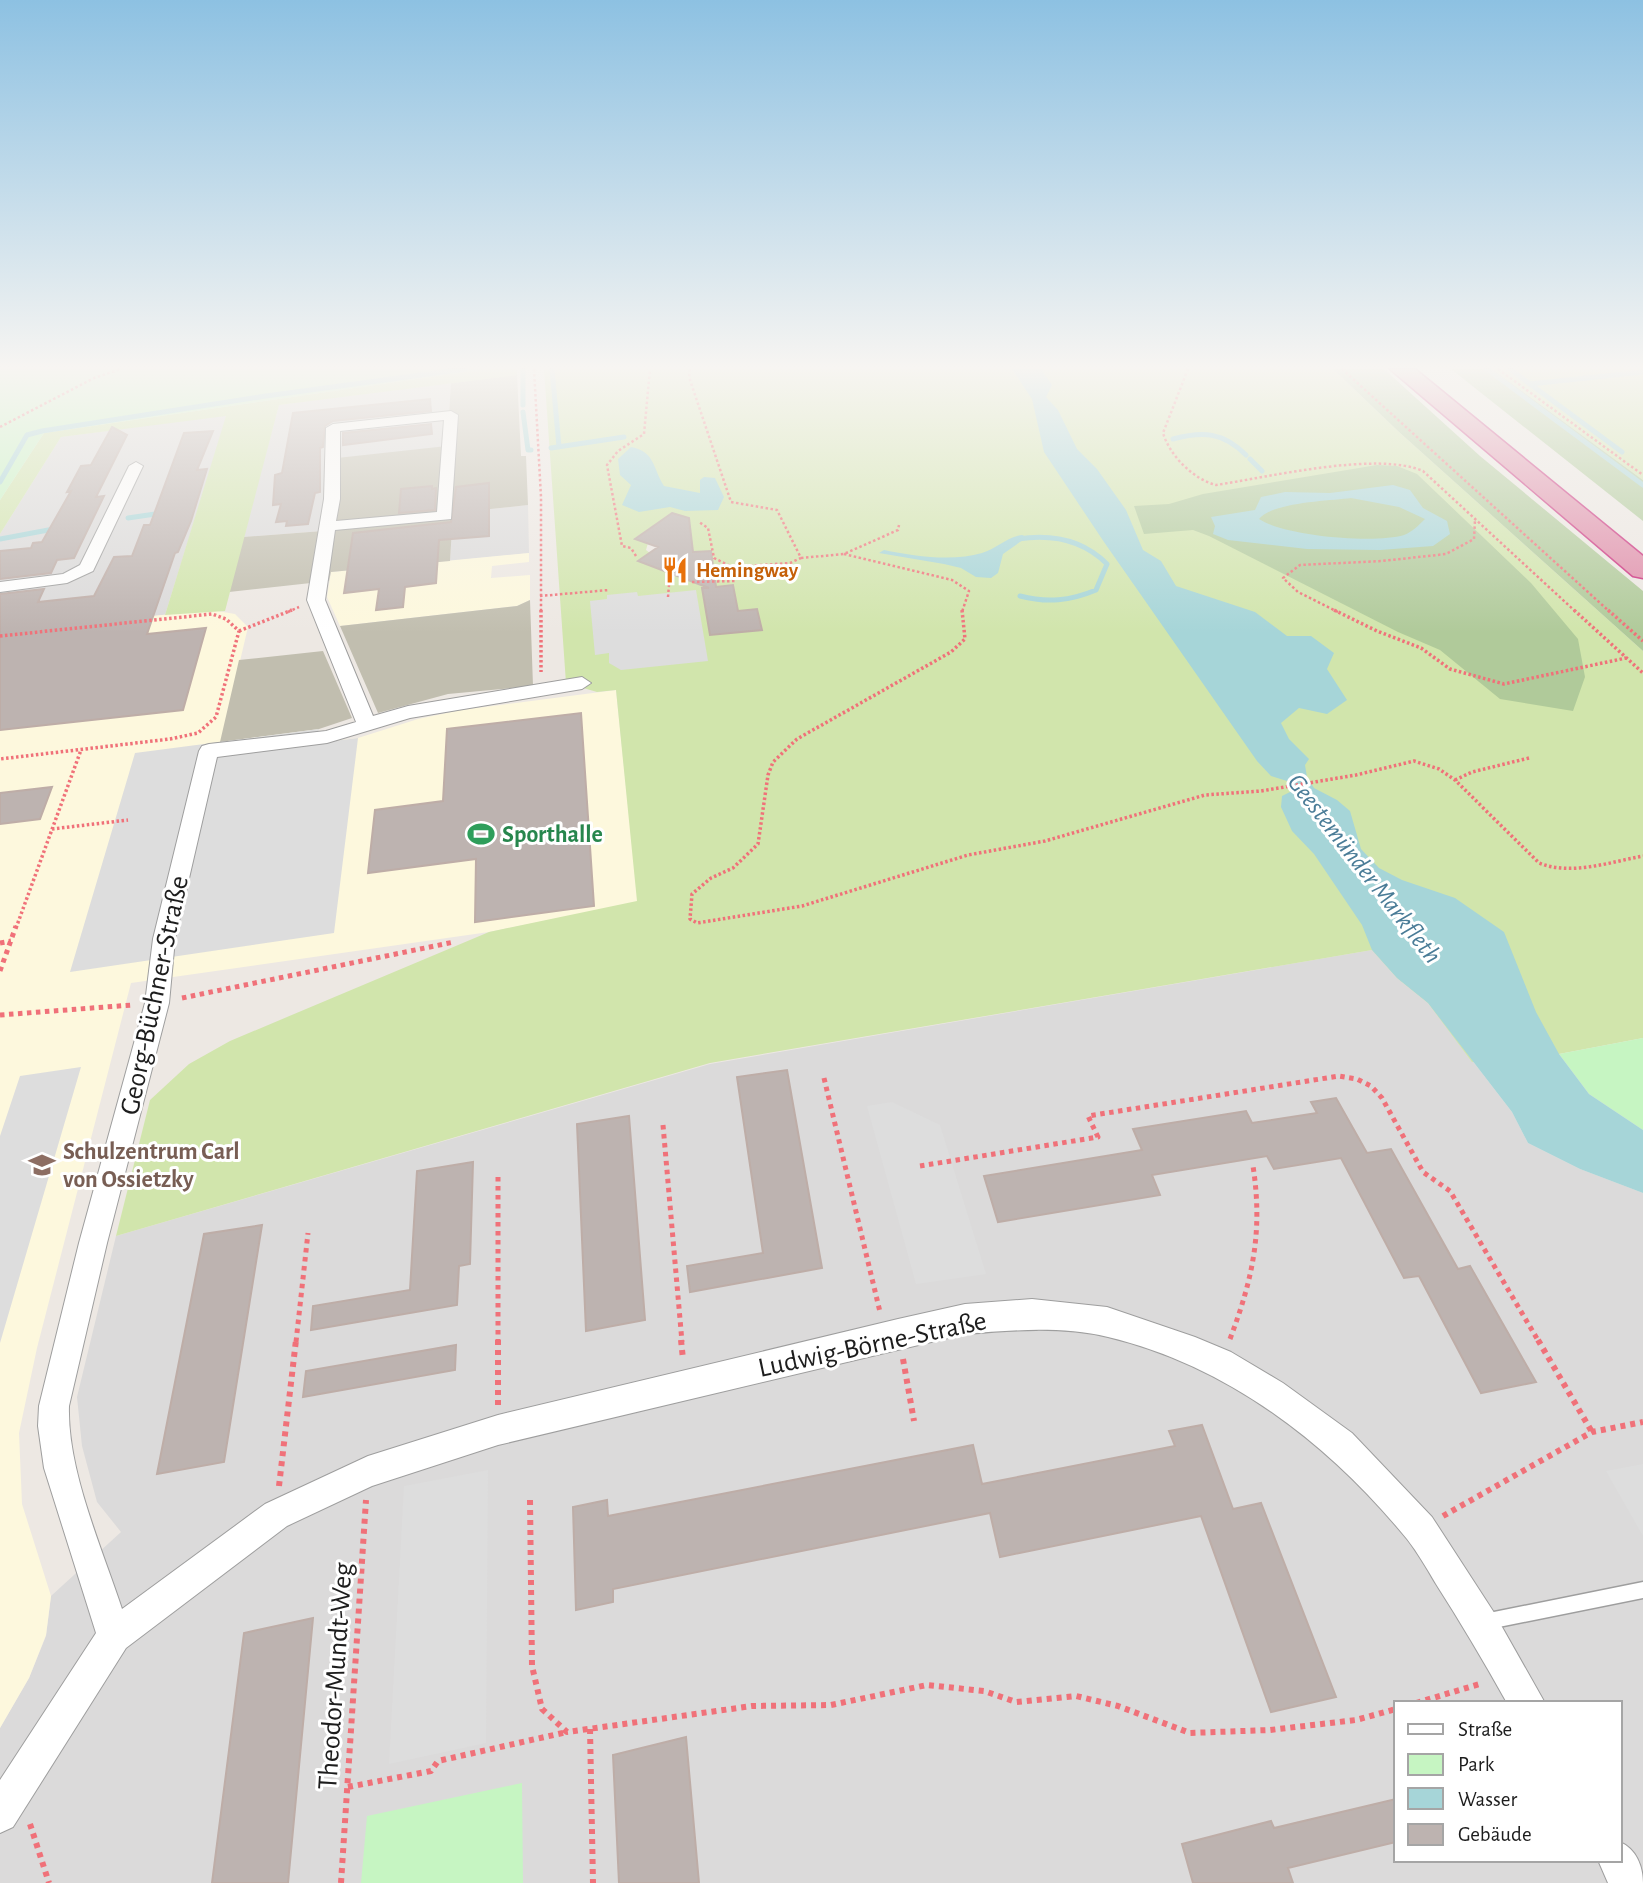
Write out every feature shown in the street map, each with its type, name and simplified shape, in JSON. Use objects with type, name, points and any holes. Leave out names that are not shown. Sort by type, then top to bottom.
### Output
[{"type":"highway","points":[[1507,457],[1643,570]]},
{"type":"highway","points":[[1540,457],[1643,541]]},
{"type":"street","points":[[333,457],[332,499],[316,600],[366,723]]},
{"type":"street","points":[[328,526],[445,516],[449,457]]},
{"type":"street","points":[[0,587],[67,578],[87,568],[136,466]]},
{"type":"street","name":"Georg-Büchner-Straße","points":[[114,1636],[60,1468],[53,1426],[54,1406],[157,1003],[164,939],[209,751],[327,737],[408,712],[582,683]]},
{"type":"street","name":"Ludwig-Börne-Straße","points":[[114,1636],[276,1515],[368,1472],[498,1430],[685,1384],[965,1319],[1032,1314],[1107,1322],[1185,1346],[1272,1394],[1341,1444],[1420,1529],[1481,1623],[1526,1701]]},
{"type":"street","points":[[9,1799],[114,1636]]},
{"type":"street","points":[[1618,1862],[1629,1883]]},
{"type":"lane","points":[[1481,1623],[1643,1590]]},
{"type":"path","points":[[539,457],[542,690]]},
{"type":"path","points":[[610,457],[607,466],[622,546],[631,548],[636,556]]},
{"type":"path","points":[[716,457],[731,502],[777,510],[801,558]]},
{"type":"path","points":[[1178,457],[1193,477],[1202,483],[1216,485],[1243,484],[1375,462],[1396,462],[1423,471],[1643,673]]},
{"type":"path","points":[[1439,457],[1643,641]]},
{"type":"path","points":[[1618,457],[1643,475]]},
{"type":"path","points":[[1475,519],[1474,540],[1446,555],[1300,565],[1283,578],[1298,592],[1377,631],[1421,648],[1450,669],[1504,684],[1626,658]]},
{"type":"path","points":[[699,522],[708,528],[714,558],[732,567],[790,563],[801,558],[844,554],[898,530],[899,525]]},
{"type":"path","points":[[844,554],[952,580],[965,587],[969,592],[962,610],[965,639],[951,652],[797,739],[783,750],[773,762],[768,775],[758,844],[733,868],[711,877],[692,894],[690,919],[697,923],[802,906],[968,855],[1045,841],[1153,808],[1205,796],[1313,782],[1414,761],[1440,769],[1455,779],[1539,863],[1554,869],[1643,856]]},
{"type":"path","points":[[692,583],[735,581],[732,567]]},
{"type":"path","points":[[668,597],[669,585]]},
{"type":"path","points":[[540,596],[608,590]]},
{"type":"path","points":[[239,631],[316,600]]},
{"type":"path","points":[[0,636],[212,614],[226,619],[239,631]]},
{"type":"path","points":[[0,759],[198,733],[216,717],[239,631]]},
{"type":"path","points":[[0,971],[81,750]]},
{"type":"path","points":[[1455,779],[1529,758]]},
{"type":"path","points":[[52,829],[128,820]]},
{"type":"path","points":[[0,943],[11,941]]},
{"type":"path","points":[[0,1015],[157,1003],[454,942]]},
{"type":"path","points":[[920,1166],[1098,1137],[1088,1116],[1339,1076],[1357,1076],[1378,1090],[1424,1174],[1450,1191],[1592,1432]]},
{"type":"path","points":[[824,1078],[914,1420]]},
{"type":"path","points":[[663,1125],[685,1384]]},
{"type":"path","points":[[1220,1363],[1245,1300],[1258,1246],[1260,1202],[1253,1166]]},
{"type":"path","points":[[498,1177],[498,1430]]},
{"type":"path","points":[[276,1515],[308,1233]]},
{"type":"path","points":[[1420,1529],[1592,1432],[1643,1422]]},
{"type":"path","name":"Theodor-Mundt-Weg","points":[[341,1883],[368,1472]]},
{"type":"path","points":[[530,1500],[531,1666],[542,1709],[567,1731]]},
{"type":"path","points":[[1423,1701],[1511,1675]]},
{"type":"path","points":[[348,1787],[431,1771],[438,1761],[567,1731],[752,1706],[831,1705],[927,1685],[984,1691],[1016,1702],[1076,1696],[1118,1706],[1190,1733],[1270,1730],[1356,1720],[1394,1710]]},
{"type":"path","points":[[590,1729],[593,1883]]},
{"type":"path","points":[[9,1799],[48,1883]]},
{"type":"shaded area","points":[[49,457],[214,457],[165,615],[0,631],[0,534]]},
{"type":"shaded area","points":[[265,457],[426,457],[338,502],[336,530],[243,537]]},
{"type":"shaded area","points":[[526,457],[528,505],[453,513],[450,561],[331,572],[329,581],[229,592],[243,537],[336,530],[337,458]]},
{"type":"shaded area","points":[[528,505],[529,553],[450,561],[453,513]]},
{"type":"shaded area","points":[[529,553],[529,562],[492,566],[491,578],[530,575],[530,600],[517,606],[340,626],[327,597],[331,572]]},
{"type":"shaded area","points":[[696,590],[708,661],[621,670],[609,663],[609,653],[595,655],[590,601],[607,599],[607,595],[637,592],[638,596]]},
{"type":"shaded area","points":[[530,600],[533,686],[448,694],[378,713],[340,626],[517,606]]},
{"type":"shaded area","name":"Schulzentrum Carl von Ossietzky","points":[[212,610],[235,614],[248,627],[221,742],[319,729],[317,743],[358,738],[418,719],[461,710],[616,690],[638,902],[489,932],[131,983],[37,1348],[19,1433],[22,1504],[51,1596],[46,1635],[29,1678],[0,1728],[0,631]]},
{"type":"shaded area","points":[[323,651],[352,718],[319,729],[220,742],[239,660]]},
{"type":"shaded area","points":[[319,729],[317,743],[358,738],[334,933],[70,972],[135,753]]},
{"type":"shaded area","points":[[1372,950],[1397,978],[1428,1003],[1512,1112],[1528,1143],[1580,1169],[1643,1193],[1643,1883],[0,1883],[0,1728],[29,1678],[46,1636],[51,1596],[121,1532],[97,1502],[82,1446],[77,1397],[116,1236],[710,1064]]},
{"type":"shaded area","points":[[81,1067],[0,1343],[0,1136],[20,1076]]},
{"type":"shaded area","points":[[892,1102],[940,1125],[986,1274],[916,1284],[867,1106]]},
{"type":"shaded area","points":[[1643,1464],[1643,1536],[1606,1471]]},
{"type":"shaded area","points":[[488,1470],[486,1743],[389,1764],[404,1486]]},
{"type":"green space","points":[[0,457],[28,457],[0,500]]},
{"type":"green space","points":[[28,457],[49,457],[0,534],[0,500]]},
{"type":"green space","points":[[213,457],[265,457],[225,611],[165,615]]},
{"type":"green space","points":[[550,457],[1427,457],[1643,651],[1643,1038],[1559,1054],[1472,1062],[1428,1003],[1397,978],[1372,950],[710,1063],[116,1236],[150,1100],[189,1064],[230,1041],[489,932],[637,901],[616,690],[597,692],[566,683]],"holes":[[[672,513],[688,518],[693,552],[711,551],[714,576],[639,561],[650,553],[646,550],[648,543],[635,538]]]},
{"type":"green space","points":[[1427,457],[1481,457],[1643,591],[1643,651]]},
{"type":"green space","points":[[1562,457],[1612,457],[1643,480],[1643,521]]},
{"type":"green space","points":[[1612,457],[1643,457],[1643,480]]},
{"type":"green space","points":[[1377,465],[1397,466],[1417,474],[1531,583],[1578,639],[1585,677],[1573,711],[1500,699],[1440,650],[1398,632],[1209,536],[1193,530],[1144,534],[1134,506],[1169,504],[1203,494]]},
{"type":"green space","points":[[1643,1038],[1643,1130],[1589,1094],[1559,1054]]},
{"type":"green space","points":[[522,1783],[523,1883],[361,1883],[367,1816]]},
{"type":"water","points":[[649,457],[664,486],[700,493],[700,480],[704,477],[715,478],[724,497],[718,510],[685,511],[670,507],[639,512],[622,505],[631,485],[620,475],[618,459]]},
{"type":"water","name":"Geestemünder Markfleth","points":[[1047,457],[1085,457],[1097,469],[1126,510],[1143,550],[1161,561],[1176,586],[1255,612],[1287,636],[1311,636],[1334,653],[1327,669],[1347,700],[1327,714],[1299,708],[1281,723],[1289,739],[1309,759],[1305,765],[1307,777],[1314,788],[1337,800],[1350,811],[1361,849],[1379,868],[1402,880],[1455,898],[1504,932],[1536,1012],[1559,1054],[1589,1094],[1643,1130],[1643,1193],[1580,1169],[1528,1143],[1512,1112],[1428,1003],[1397,978],[1372,950],[1362,925],[1314,854],[1292,831],[1281,807],[1282,796],[1294,790],[1287,781],[1271,776],[1257,761]]},
{"type":"water","points":[[1393,485],[1410,490],[1423,508],[1447,521],[1450,534],[1433,546],[1380,550],[1307,549],[1228,540],[1213,534],[1215,526],[1211,517],[1255,510],[1261,497],[1285,492],[1330,493]],"holes":[[[1351,498],[1399,507],[1425,519],[1407,534],[1390,538],[1308,534],[1271,525],[1259,519],[1276,509],[1316,501]]]},
{"type":"water","points":[[1022,535],[1027,537],[1003,554],[998,573],[991,578],[976,577],[961,568],[944,564],[879,553],[884,550],[933,557],[971,556]]},
{"type":"building","points":[[95,457],[116,457],[96,497],[104,496],[74,558],[57,560],[51,573],[0,579],[0,551],[31,548],[33,543],[42,542],[71,491],[67,492],[81,466],[91,465]]},
{"type":"building","points":[[175,457],[202,457],[197,470],[207,469],[191,521],[178,552],[175,553],[147,634],[206,628],[183,710],[0,730],[0,594],[44,589],[38,602],[94,596],[114,557],[132,556],[144,525],[150,525]]},
{"type":"building","points":[[285,457],[320,457],[320,492],[315,493],[308,524],[286,526],[287,521],[276,522],[281,504],[273,505],[275,475],[282,473]]},
{"type":"building","points":[[489,483],[489,536],[439,540],[436,583],[405,587],[403,607],[376,610],[379,589],[344,593],[353,533],[451,522],[456,487]]},
{"type":"building","points":[[432,486],[432,489],[436,488],[435,510],[399,513],[401,489]]},
{"type":"building","points":[[672,513],[689,518],[693,552],[711,551],[716,587],[733,585],[738,611],[757,609],[762,630],[710,635],[702,588],[709,588],[638,561],[658,547],[635,539]]},
{"type":"building","name":"Sporthalle","points":[[581,713],[594,906],[475,922],[476,859],[368,873],[375,810],[443,801],[447,729]]},
{"type":"building","points":[[52,787],[40,819],[0,824],[0,793]]},
{"type":"building","points":[[787,1070],[822,1268],[690,1292],[687,1266],[763,1253],[737,1077]]},
{"type":"building","points":[[1336,1098],[1367,1153],[1391,1149],[1458,1269],[1470,1266],[1536,1382],[1481,1393],[1419,1276],[1404,1278],[1341,1158],[1274,1169],[1267,1156],[1152,1175],[1160,1195],[998,1222],[984,1176],[1142,1150],[1133,1129],[1246,1111],[1252,1123],[1317,1113],[1311,1102]]},
{"type":"building","points":[[629,1116],[645,1320],[586,1331],[577,1124]]},
{"type":"building","points":[[473,1162],[470,1264],[459,1266],[457,1305],[311,1330],[313,1306],[410,1290],[417,1171]]},
{"type":"building","points":[[262,1225],[224,1462],[157,1474],[204,1234]]},
{"type":"building","points":[[456,1345],[455,1370],[303,1397],[306,1371]]},
{"type":"building","points":[[1202,1425],[1233,1509],[1261,1503],[1336,1697],[1271,1712],[1201,1516],[1000,1557],[990,1513],[613,1589],[613,1602],[576,1610],[573,1507],[607,1500],[608,1516],[973,1445],[982,1484],[1175,1446],[1169,1431]]},
{"type":"building","points":[[313,1618],[288,1883],[212,1883],[244,1633]]},
{"type":"building","points":[[686,1737],[699,1883],[619,1883],[613,1755]]},
{"type":"building","points":[[1394,1799],[1394,1842],[1288,1868],[1293,1883],[1193,1883],[1182,1844],[1271,1821],[1274,1828]]},
{"type":"waterway","points":[[0,482],[14,457]]},
{"type":"waterway","points":[[1605,457],[1643,485]]},
{"type":"waterway","points":[[1250,459],[1262,471]]},
{"type":"waterway","points":[[128,518],[162,513]]},
{"type":"waterway","points":[[0,539],[59,528]]},
{"type":"waterway","points":[[1018,539],[1054,538],[1077,544],[1107,564],[1096,590],[1086,594],[1049,600],[1020,596]]},
{"type":"place","name":"Hemingway","points":[[675,570]]},
{"type":"place","name":"Sporthalle","points":[[481,834]]},
{"type":"place","name":"Schulzentrum Carl von Ossietzky","points":[[42,1165]]}]
